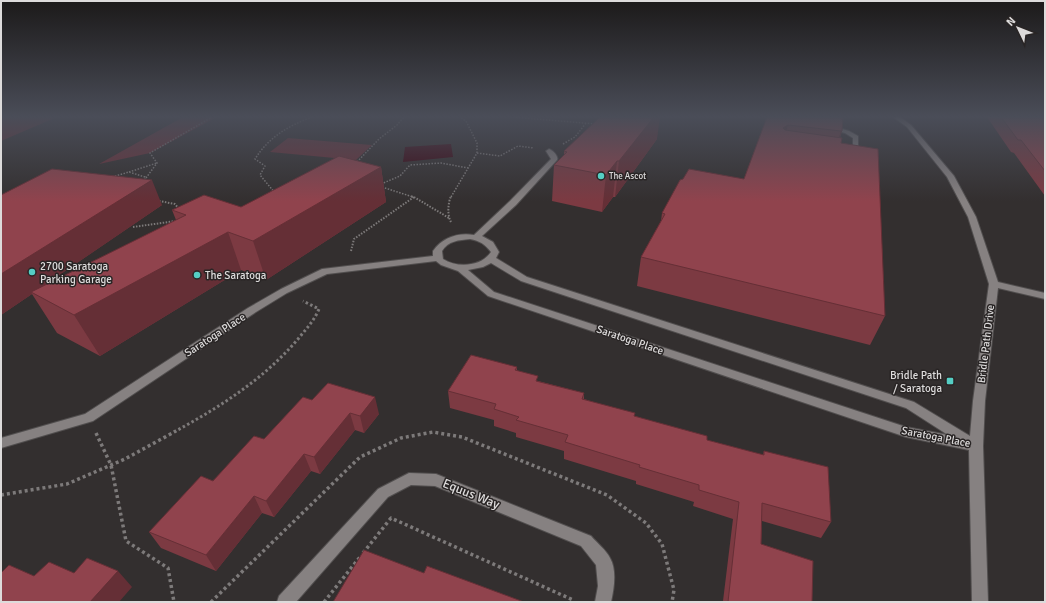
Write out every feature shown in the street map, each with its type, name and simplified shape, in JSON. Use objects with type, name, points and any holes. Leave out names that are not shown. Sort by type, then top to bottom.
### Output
[{"type":"street","points":[[840,156],[846,154],[856,145]]},
{"type":"street","name":"Bridle Path Drive","points":[[924,145],[950,176],[972,217],[994,284],[979,401],[976,446],[980,602]]},
{"type":"street","points":[[476,237],[513,203],[555,159],[549,151]]},
{"type":"street","points":[[476,237],[486,240],[493,245],[495,252],[492,258],[477,266],[458,267],[446,264],[438,258],[440,246],[448,241],[457,238],[476,237]]},
{"type":"street","name":"Saratoga Place","points":[[1,443],[89,418],[252,310],[284,291],[325,271],[438,258]]},
{"type":"street","name":"Saratoga Place","points":[[492,258],[524,279],[910,405],[976,446]]},
{"type":"street","name":"Saratoga Place","points":[[458,267],[491,294],[906,432],[976,446]]},
{"type":"street","points":[[994,284],[1045,296]]},
{"type":"street","name":"Equus Way","points":[[285,602],[382,493],[409,479],[436,480],[586,541],[604,562],[606,586],[603,602]]},
{"type":"path","points":[[157,163],[150,153],[164,145]]},
{"type":"path","points":[[264,145],[260,149],[255,159],[265,166],[260,175],[278,196]]},
{"type":"path","points":[[354,166],[372,145]]},
{"type":"path","points":[[457,238],[449,218],[449,200],[477,153],[476,145]]},
{"type":"path","points":[[477,153],[500,156],[518,146],[549,151],[560,145]]},
{"type":"path","points":[[106,178],[157,163]]},
{"type":"path","points":[[144,183],[145,179],[157,163]]},
{"type":"path","points":[[449,218],[414,197],[377,186],[400,176],[410,165],[441,163],[468,168]]},
{"type":"path","points":[[129,172],[145,177],[145,179]]},
{"type":"path","points":[[348,269],[354,239],[414,197]]},
{"type":"path","points":[[153,199],[175,204],[179,210]]},
{"type":"path","points":[[133,227],[180,221]]},
{"type":"path","points":[[1,495],[67,484],[125,459],[207,414],[246,388],[281,359],[314,320],[319,309],[284,291]]},
{"type":"path","points":[[89,418],[111,465],[126,541],[168,568],[174,602]]},
{"type":"path","points":[[324,602],[391,518],[573,600],[573,602]]},
{"type":"shaded area","points":[[133,145],[165,145],[150,153],[99,164]]},
{"type":"shaded area","points":[[279,145],[372,145],[356,160],[270,152]]},
{"type":"shaded area","points":[[451,145],[453,157],[403,162],[405,147]]},
{"type":"building","points":[[570,145],[632,145],[606,175],[554,165],[567,152],[564,151]]},
{"type":"building","points":[[757,145],[854,145],[878,149],[885,316],[641,257],[665,214],[662,213],[680,180],[683,179],[689,169],[744,179]]},
{"type":"building","points":[[1025,145],[1045,145],[1045,171]]},
{"type":"building","points":[[339,156],[381,167],[253,241],[228,232],[74,315],[31,292],[186,215],[172,210],[204,195],[241,207]]},
{"type":"building","points":[[52,169],[152,180],[1,274],[1,195]]},
{"type":"building","points":[[471,355],[517,367],[515,370],[538,376],[536,381],[584,393],[582,399],[635,413],[634,416],[707,436],[707,440],[764,455],[764,451],[828,467],[831,522],[762,503],[761,544],[813,561],[812,602],[728,602],[739,502],[699,490],[699,485],[565,442],[568,435],[516,420],[519,417],[494,409],[496,404],[448,391]]},
{"type":"building","points":[[328,383],[375,397],[360,416],[350,413],[314,457],[304,454],[266,501],[254,496],[206,555],[149,532],[201,476],[213,481],[254,436],[264,439],[303,397],[312,400]]},
{"type":"building","points":[[364,550],[424,573],[427,566],[524,602],[333,602]]},
{"type":"building","points":[[87,558],[118,571],[90,602],[1,602],[1,573],[9,565],[34,576],[49,562],[74,573]]},
{"type":"place","name":"The Ascot","points":[[601,176]]},
{"type":"place","name":"2700 Saratoga Parking Garage","points":[[32,272]]},
{"type":"place","name":"The Saratoga","points":[[197,275]]},
{"type":"place","name":"Bridle Path / Saratoga","points":[[950,381]]}]
